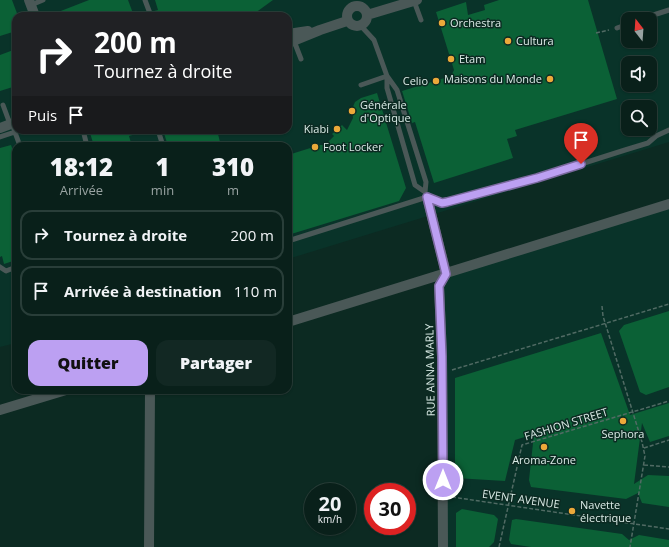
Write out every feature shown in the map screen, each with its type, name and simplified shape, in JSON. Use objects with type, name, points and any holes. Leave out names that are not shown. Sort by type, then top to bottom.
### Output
[{"type":"street","points":[[367,15],[415,0]]},
{"type":"street","points":[[30,2],[34,12]]},
{"type":"street","points":[[356,3],[364,9],[367,15],[366,21],[361,26],[355,26],[348,21],[346,15],[356,3]]},
{"type":"street","points":[[292,35],[320,30],[348,21]]},
{"type":"street","points":[[426,195],[446,274]]},
{"type":"street","points":[[292,321],[669,204]]},
{"type":"street","name":"RUE ANNA MARLY","points":[[443,547],[442,373],[439,286],[446,274]]},
{"type":"street","points":[[0,410],[53,394]]},
{"type":"street","points":[[149,547],[150,394]]},
{"type":"lane","points":[[30,2],[43,0]]},
{"type":"lane","points":[[145,0],[150,12]]},
{"type":"lane","points":[[415,0],[421,20]]},
{"type":"lane","points":[[657,14],[669,10]]},
{"type":"lane","points":[[361,26],[374,40],[388,76],[397,90],[426,182],[426,195]]},
{"type":"lane","points":[[617,28],[621,27]]},
{"type":"lane","points":[[292,40],[301,60]]},
{"type":"lane","points":[[361,85],[388,76]]},
{"type":"lane","points":[[388,76],[387,88],[415,185],[426,195],[442,203],[537,178],[648,143],[656,136],[669,130]]},
{"type":"lane","points":[[0,137],[11,126],[3,104]]},
{"type":"lane","points":[[292,240],[426,195]]},
{"type":"lane","points":[[0,267],[6,271],[12,269]]},
{"type":"path","points":[[596,34],[605,31]]},
{"type":"path","points":[[442,373],[669,304]]},
{"type":"path","points":[[602,306],[644,448],[645,456],[630,547]]},
{"type":"path","name":"FASHION STREET","points":[[500,547],[522,445],[669,401]]},
{"type":"path","points":[[644,448],[669,440]]},
{"type":"path","points":[[644,465],[669,467]]},
{"type":"path","name":"EVENT AVENUE","points":[[443,495],[669,529]]},
{"type":"shaded area","points":[[0,0],[669,0],[669,142],[292,258],[292,142],[12,142],[12,344],[0,347]]},
{"type":"shaded area","points":[[669,204],[669,547],[443,547],[439,286],[446,273]]},
{"type":"building","points":[[0,0],[12,0],[16,12],[12,12],[12,32],[0,36]]},
{"type":"building","points":[[89,0],[128,0],[132,12],[58,12]]},
{"type":"building","points":[[155,0],[273,0],[256,12],[154,12],[158,10]]},
{"type":"building","points":[[499,0],[588,0],[617,99],[515,130],[517,136],[507,139],[513,158],[434,183],[415,122],[412,123],[402,91],[451,76],[454,70],[436,12],[466,2],[468,15],[485,10],[484,5]]},
{"type":"building","points":[[12,50],[12,87],[0,91],[0,55]]},
{"type":"building","points":[[377,93],[406,188],[399,201],[292,234],[292,154],[320,145],[325,145],[334,136],[332,134],[342,125],[347,130],[353,118],[352,109],[355,102],[361,98]]},
{"type":"building","points":[[90,134],[136,134],[129,136],[131,142],[93,142]]},
{"type":"building","points":[[164,134],[218,134],[220,142],[167,142]]},
{"type":"building","points":[[11,145],[12,148],[12,261],[4,264],[2,256],[0,257],[0,148]]},
{"type":"building","points":[[669,311],[669,387],[646,395],[640,392],[619,331],[624,325]]},
{"type":"building","points":[[601,333],[630,415],[669,403],[669,436],[650,442],[642,423],[634,484],[648,475],[669,476],[669,507],[642,503],[638,493],[626,499],[531,487],[529,480],[534,434],[515,440],[505,481],[455,478],[455,378]]},
{"type":"building","points":[[462,509],[494,515],[498,519],[494,542],[489,547],[456,547],[456,513]]},
{"type":"building","points":[[516,519],[622,534],[629,540],[639,535],[669,540],[669,547],[531,547],[511,544],[509,540],[512,520]]},
{"type":"place","name":"Orchestra","points":[[442,23]]},
{"type":"place","name":"Cultura","points":[[508,41]]},
{"type":"place","name":"Etam","points":[[451,59]]},
{"type":"place","name":"Maisons du Monde","points":[[550,79]]},
{"type":"place","name":"Celio","points":[[436,81]]},
{"type":"place","name":"Générale d'Optique","points":[[352,111]]},
{"type":"place","name":"Kiabi","points":[[337,129]]},
{"type":"place","name":"Foot Locker","points":[[315,147]]},
{"type":"place","name":"Sephora","points":[[623,421]]},
{"type":"place","name":"Aroma-Zone","points":[[544,447]]},
{"type":"place","name":"Navette électrique","points":[[572,511]]},
{"type":"route","points":[[443,480],[442,357],[439,286],[446,274],[427,197],[442,203],[447,202],[537,178],[581,164]]}]
